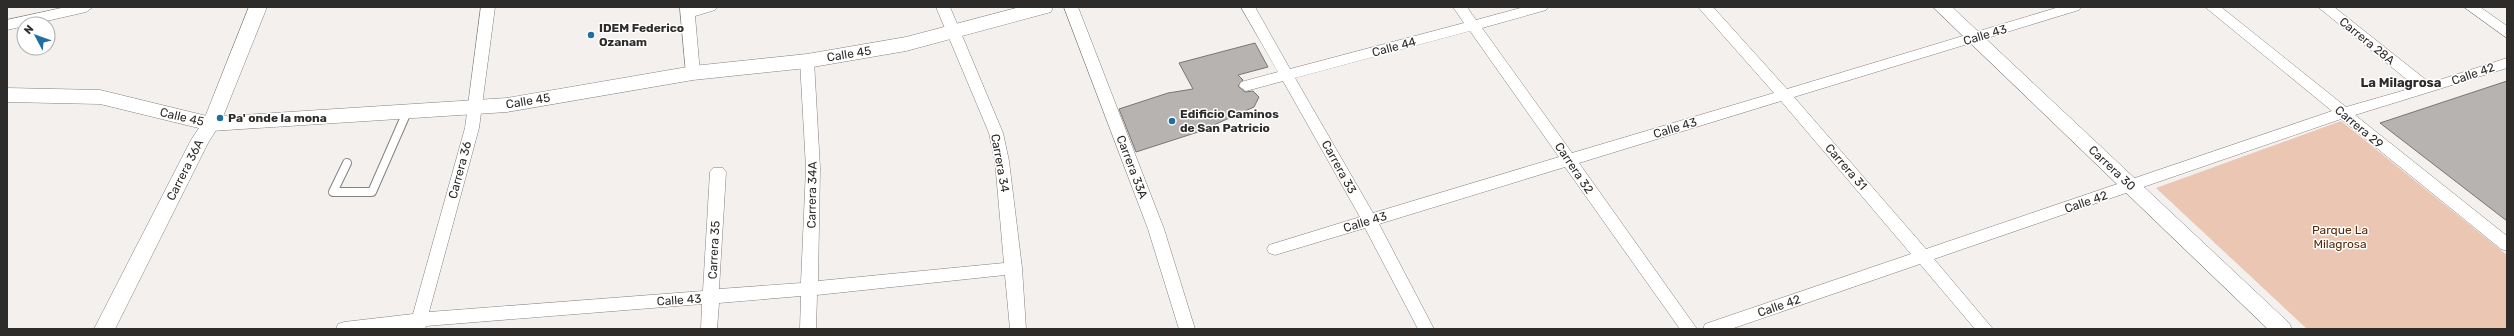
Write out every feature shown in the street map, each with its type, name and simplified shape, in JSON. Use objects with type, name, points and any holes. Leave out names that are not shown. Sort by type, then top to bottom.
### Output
[{"type":"main road","name":"Calle 45","points":[[7,95],[100,97],[192,121],[210,124],[475,108],[693,73],[807,61],[906,44],[953,33],[1044,7]]},
{"type":"street","points":[[7,25],[86,7]]},
{"type":"street","name":"Carrera 36A","points":[[104,329],[200,140],[210,124],[258,7]]},
{"type":"street","name":"Carrera 36","points":[[419,325],[475,108],[488,7]]},
{"type":"street","points":[[693,73],[688,10],[710,7]]},
{"type":"street","name":"Carrera 34","points":[[942,7],[996,133],[1002,161],[1014,268],[1018,329]]},
{"type":"street","name":"Carrera 33A","points":[[1071,7],[1156,229],[1187,329]]},
{"type":"street","name":"Carrera 33","points":[[1248,7],[1288,75],[1369,221],[1426,329]]},
{"type":"street","name":"Carrera 32","points":[[1460,7],[1689,329]]},
{"type":"street","name":"Calle 44","points":[[1246,86],[1541,7]]},
{"type":"street","name":"Carrera 31","points":[[1705,7],[1783,94],[1985,329]]},
{"type":"street","name":"Carrera 30","points":[[1942,7],[2133,186],[2282,329]]},
{"type":"street","name":"Calle 43","points":[[1275,249],[1570,161],[1783,94],[1976,38],[2074,7]]},
{"type":"street","name":"Carrera 29","points":[[2212,7],[2507,245]]},
{"type":"street","name":"Carrera 28A","points":[[2325,7],[2428,90]]},
{"type":"street","points":[[2471,7],[2507,33]]},
{"type":"street","name":"Carrera 34A","points":[[807,61],[814,168],[808,289],[808,329]]},
{"type":"street","name":"Calle 42","points":[[1711,329],[2343,113],[2428,90],[2507,63]]},
{"type":"street","name":"Carrera 35","points":[[709,329],[712,298],[718,172]]},
{"type":"street","name":"Calle 43","points":[[344,329],[419,325],[808,289],[1014,268]]},
{"type":"lane","points":[[347,163],[333,192],[372,192],[407,112]]},
{"type":"green space","name":"Parque La Milagrosa","points":[[2341,121],[2507,255],[2507,328],[2307,329],[2156,188]]},
{"type":"building","name":"Edificio Caminos de San Patricio","points":[[1255,43],[1268,67],[1238,75],[1243,80],[1238,86],[1245,92],[1253,91],[1259,97],[1254,107],[1198,132],[1136,152],[1119,109],[1168,93],[1193,89],[1179,63]]},
{"type":"building","points":[[2507,81],[2507,221],[2380,123]]},
{"type":"place","name":"IDEM Federico Ozanam","points":[[591,35]]},
{"type":"place","name":"Pa' onde la mona","points":[[220,118]]},
{"type":"place","name":"Edificio Caminos de San Patricio","points":[[1172,121]]},
{"type":"district","name":"La Milagrosa","points":[[2401,82]]}]
